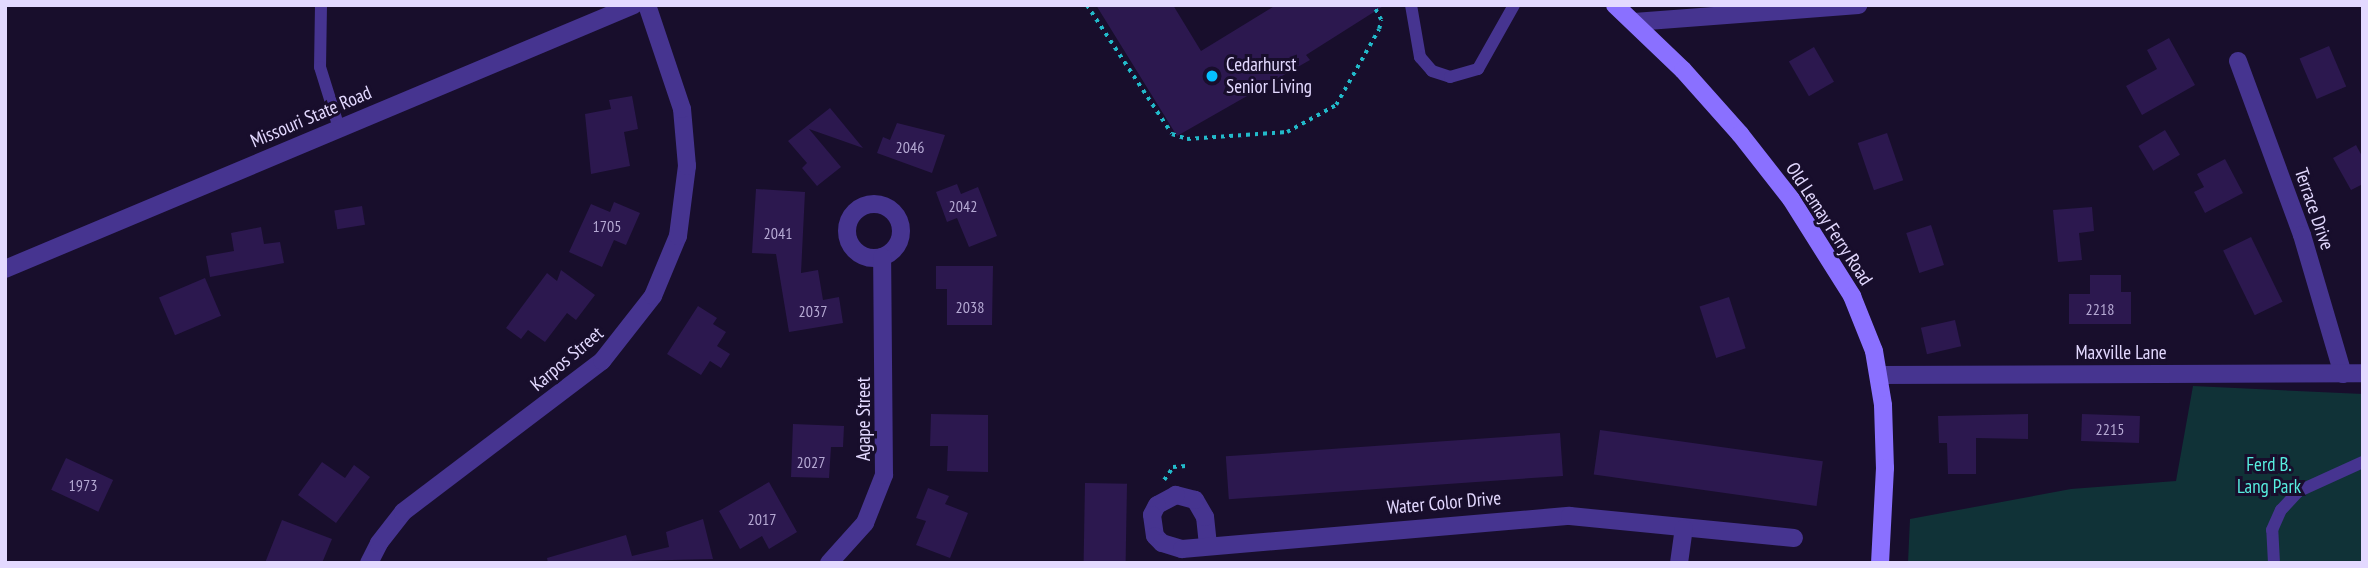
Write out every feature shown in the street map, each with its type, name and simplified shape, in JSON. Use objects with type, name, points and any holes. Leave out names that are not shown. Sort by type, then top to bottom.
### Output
[{"type":"main road","name":"Old Lemay Ferry Road","points":[[1615,5],[1712,102],[1797,208],[1852,296],[1879,375],[1885,457],[1880,563]]},
{"type":"street","name":"Missouri State Road","points":[[5,269],[634,5]]},
{"type":"street","name":"Karpos Street","points":[[369,563],[379,543],[404,512],[602,361],[653,296],[678,236],[687,166],[682,109],[647,5]]},
{"type":"street","points":[[1634,22],[1858,5]]},
{"type":"street","name":"Terrace Drive","points":[[2238,61],[2302,235],[2343,373]]},
{"type":"street","name":"Agape Street","points":[[829,563],[865,523],[884,475],[882,257]]},
{"type":"street","name":"Maxville Lane","points":[[1879,375],[2363,373]]},
{"type":"street","name":"Water Color Drive","points":[[1208,545],[1570,516],[1794,538]]},
{"type":"street","points":[[1679,563],[1684,528]]},
{"type":"lane","points":[[321,5],[320,67],[339,128]]},
{"type":"lane","points":[[1411,5],[1420,57],[1432,71],[1450,77],[1478,69],[1514,5]]},
{"type":"lane","points":[[2274,563],[2272,530],[2281,510],[2299,491],[2363,462]]},
{"type":"path","points":[[1087,5],[1172,134],[1187,139],[1287,132],[1336,105],[1379,29],[1381,20],[1373,5]]},
{"type":"path","points":[[1160,485],[1173,467],[1186,466]]},
{"type":"green space","name":"Ferd B. Lang Park","points":[[2193,386],[2363,394],[2363,563],[1908,563],[1910,519],[2071,489],[2176,481]]},
{"type":"building","name":"Cedarhurst Senior Living","points":[[1096,5],[1173,5],[1201,51],[1276,5],[1385,5],[1306,55],[1310,60],[1177,136]]},
{"type":"building","points":[[2169,38],[2195,85],[2142,115],[2126,86],[2157,69],[2147,50]]},
{"type":"building","points":[[2329,46],[2346,87],[2317,99],[2300,59]]},
{"type":"building","points":[[1814,47],[1834,82],[1809,96],[1789,62]]},
{"type":"building","points":[[632,96],[638,129],[624,132],[630,166],[591,174],[585,114],[611,109],[609,100]]},
{"type":"building","points":[[830,108],[863,148],[809,129],[841,167],[817,186],[802,168],[807,163],[788,141]]},
{"type":"building","points":[[897,123],[945,135],[932,173],[877,153],[883,137],[890,140]]},
{"type":"building","points":[[2165,130],[2180,155],[2153,171],[2138,146]]},
{"type":"building","points":[[1887,133],[1903,180],[1874,190],[1858,143]]},
{"type":"building","points":[[2356,145],[2363,158],[2363,184],[2351,190],[2333,158]]},
{"type":"building","points":[[2225,159],[2243,193],[2205,213],[2194,192],[2204,187],[2197,174]]},
{"type":"building","points":[[957,184],[961,194],[978,187],[997,236],[969,247],[957,218],[947,222],[936,192]]},
{"type":"building","points":[[756,189],[805,192],[801,273],[818,270],[823,300],[839,297],[843,323],[789,332],[776,254],[752,253]]},
{"type":"building","points":[[614,202],[640,213],[626,245],[614,240],[602,267],[569,252],[591,204],[610,212]]},
{"type":"building","points":[[362,206],[365,225],[337,229],[334,210]]},
{"type":"building","points":[[2092,207],[2094,231],[2079,233],[2082,260],[2058,262],[2053,210]]},
{"type":"building","points":[[1931,225],[1944,265],[1919,273],[1906,233]]},
{"type":"building","points":[[261,227],[264,244],[280,242],[284,263],[210,277],[206,256],[234,251],[231,233]]},
{"type":"building","points":[[2251,237],[2283,302],[2255,315],[2223,251]]},
{"type":"building","points":[[936,266],[993,266],[992,325],[947,325],[947,289],[936,289]]},
{"type":"building","points":[[561,270],[595,295],[576,320],[567,313],[545,342],[528,330],[521,339],[506,328],[547,273],[557,281]]},
{"type":"building","points":[[2090,275],[2121,275],[2121,292],[2131,292],[2131,324],[2069,324],[2069,294],[2090,294]]},
{"type":"building","points":[[205,278],[221,316],[175,335],[159,298]]},
{"type":"building","points":[[1729,297],[1746,348],[1716,358],[1700,307]]},
{"type":"building","points":[[698,306],[717,318],[713,324],[726,332],[717,346],[730,354],[721,368],[710,361],[701,375],[667,354]]},
{"type":"building","points":[[1955,320],[1961,346],[1927,354],[1921,328]]},
{"type":"building","points":[[931,414],[988,415],[988,472],[947,471],[948,446],[930,446]]},
{"type":"building","points":[[2028,414],[2028,439],[1976,438],[1976,474],[1948,474],[1947,443],[1939,443],[1938,416]]},
{"type":"building","points":[[2082,414],[2140,416],[2139,443],[2081,441]]},
{"type":"building","points":[[793,424],[844,426],[843,447],[831,447],[829,478],[791,477]]},
{"type":"building","points":[[1600,430],[1823,461],[1817,506],[1594,475]]},
{"type":"building","points":[[1560,433],[1563,476],[1229,499],[1226,456]]},
{"type":"building","points":[[66,458],[113,480],[98,512],[51,490]]},
{"type":"building","points":[[322,462],[345,478],[354,465],[370,477],[336,523],[298,495]]},
{"type":"building","points":[[769,482],[797,532],[769,549],[762,536],[740,549],[719,511]]},
{"type":"building","points":[[1085,483],[1127,484],[1126,563],[1084,563]]},
{"type":"building","points":[[928,488],[949,496],[945,504],[968,513],[950,558],[916,545],[926,521],[916,518]]},
{"type":"building","points":[[703,519],[713,559],[548,563],[547,558],[626,535],[632,556],[669,547],[666,532]]},
{"type":"building","points":[[282,520],[332,539],[322,563],[265,563]]},
{"type":"place","name":"Cedarhurst Senior Living","points":[[1212,76]]}]
